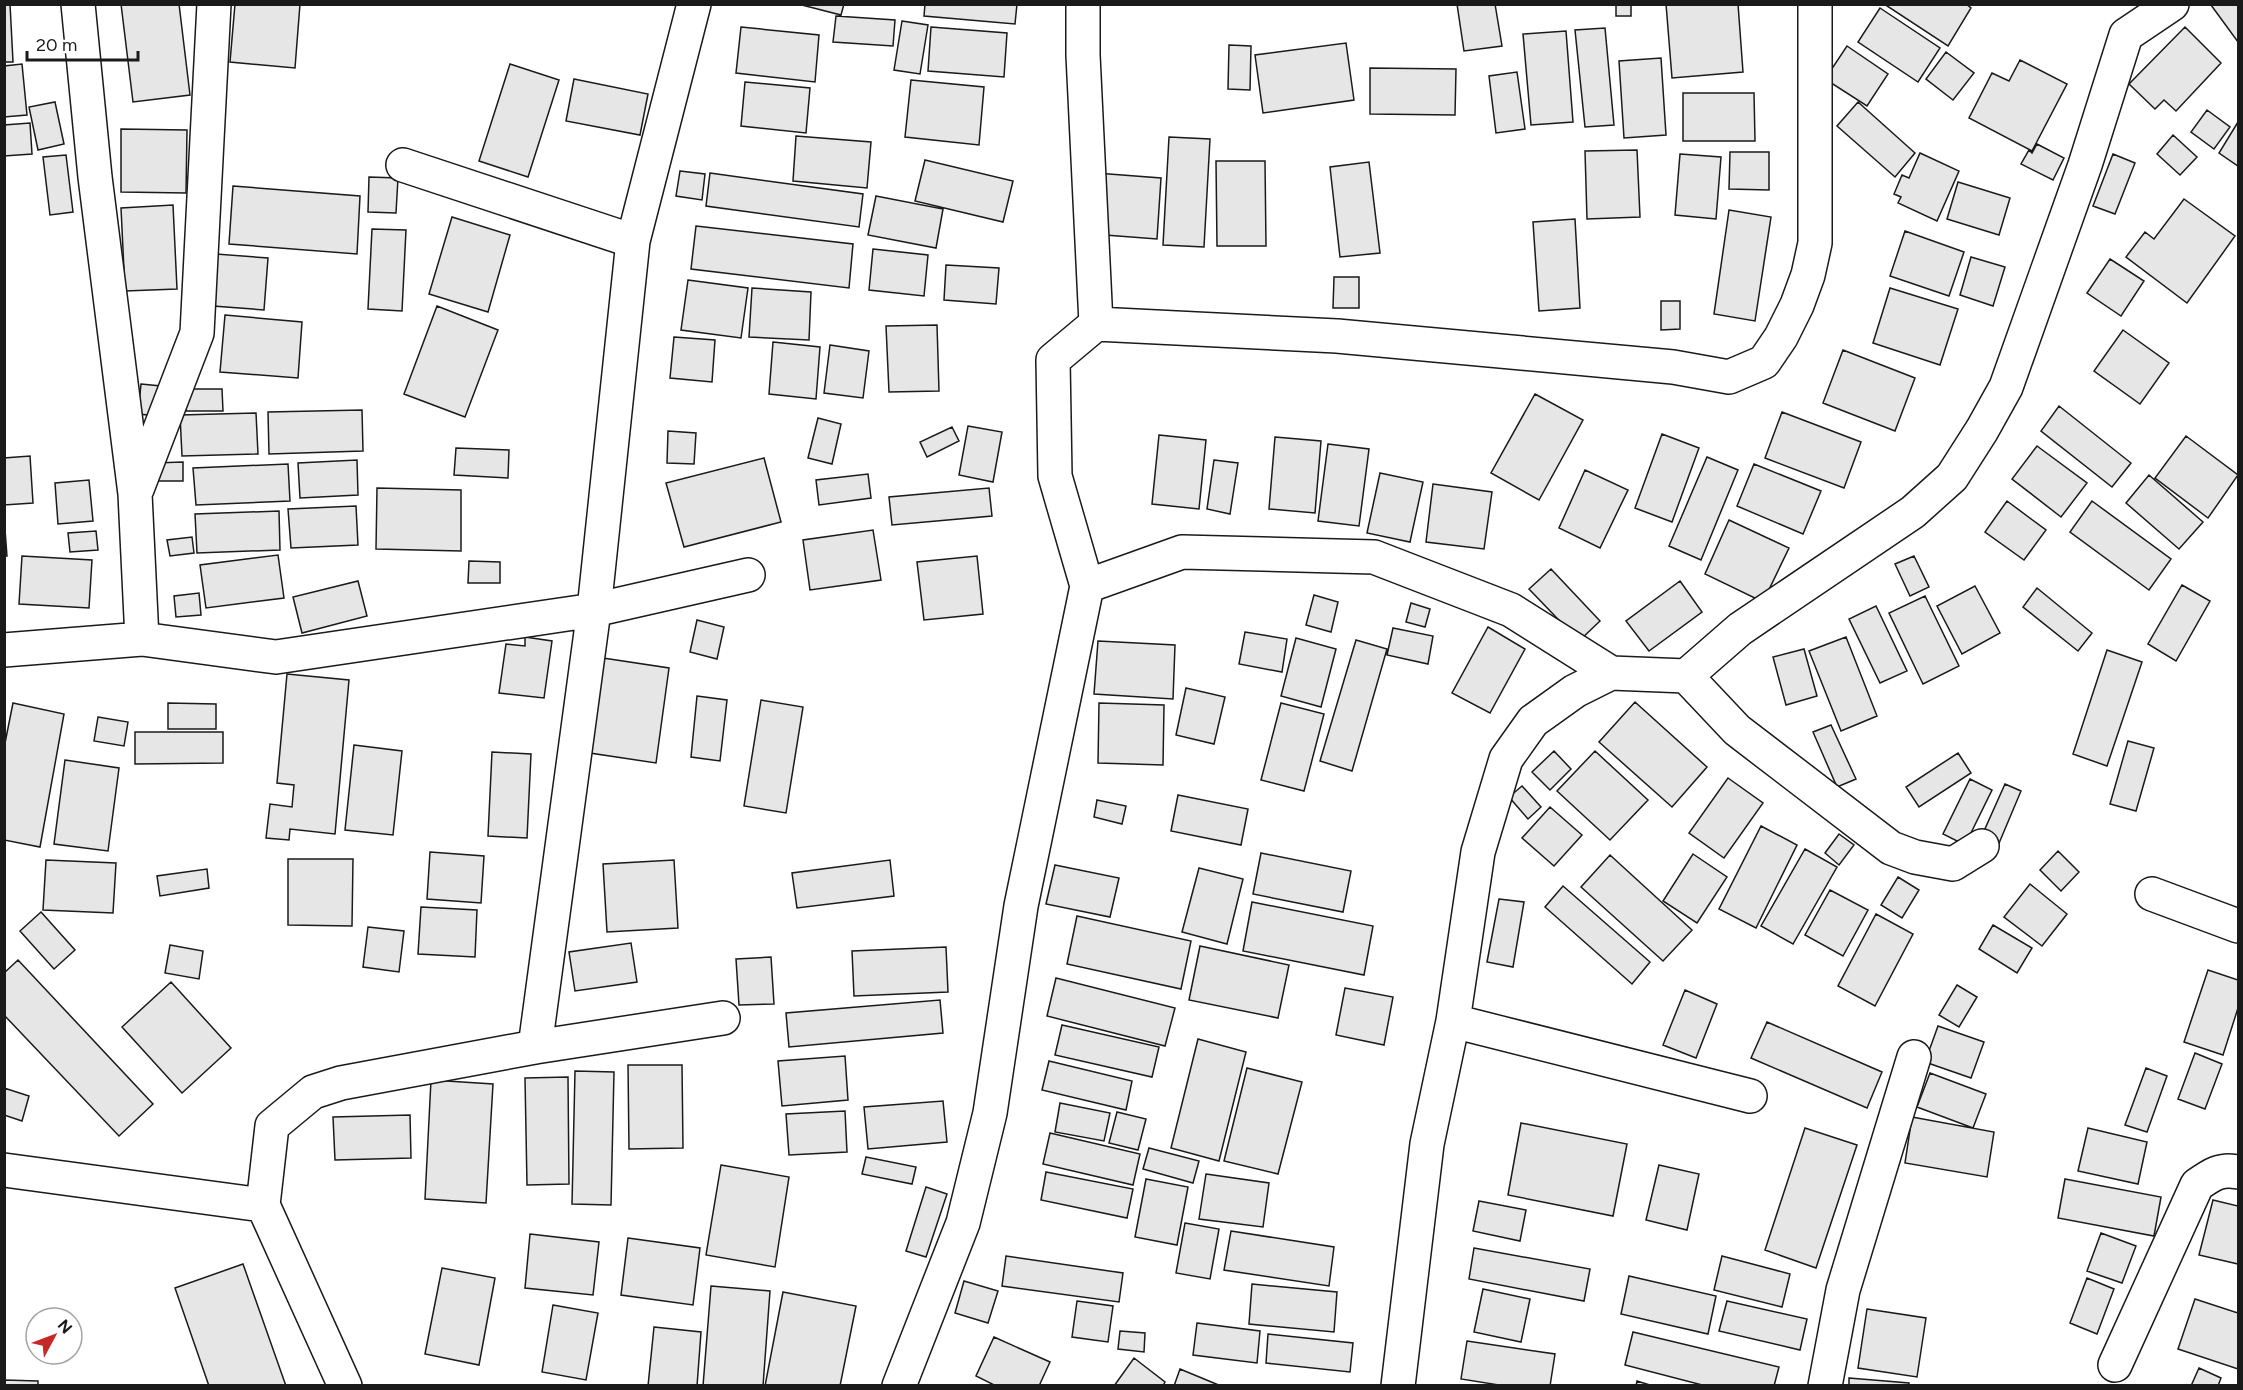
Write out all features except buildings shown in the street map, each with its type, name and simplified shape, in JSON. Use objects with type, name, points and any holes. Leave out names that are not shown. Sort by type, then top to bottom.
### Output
[{"type":"street","points":[[78,4],[95,177],[135,494],[142,639]]},
{"type":"street","points":[[135,494],[197,333],[214,4]]},
{"type":"street","points":[[535,1047],[594,610],[633,241],[694,4]]},
{"type":"street","points":[[1083,4],[1083,55],[1096,324]]},
{"type":"street","points":[[899,1386],[963,1223],[990,1113],[1021,906],[1087,586],[1055,476],[1053,360],[1096,324],[1337,336],[1673,367],[1729,376],[1764,362],[1781,337],[1797,305],[1808,275],[1815,243],[1815,4]]},
{"type":"street","points":[[1398,1386],[1427,1144],[1453,1022],[1478,852],[1506,759],[1533,721],[1575,691],[1611,673],[1686,675],[1740,629],[1913,512],[1952,477],[2006,387],[2081,176],[2126,35],[2172,4]]},
{"type":"street","points":[[403,165],[633,241]]},
{"type":"street","points":[[1087,586],[1182,552],[1374,557],[1511,610],[1611,673]]},
{"type":"street","points":[[4,650],[142,639],[276,657],[594,610],[748,575]]},
{"type":"street","points":[[1686,675],[1737,730],[1891,848],[1915,857],[1953,864],[1982,846]]},
{"type":"street","points":[[2152,894],[2238,926]]},
{"type":"street","points":[[345,1386],[263,1205],[272,1126],[313,1092],[342,1083],[535,1047],[723,1018]]},
{"type":"street","points":[[1453,1022],[1750,1096]]},
{"type":"street","points":[[1825,1386],[1843,1290],[1914,1057]]},
{"type":"street","points":[[4,1170],[263,1205]]},
{"type":"street","points":[[2115,1365],[2197,1185],[2215,1172],[2231,1170],[2238,1172]]}]
